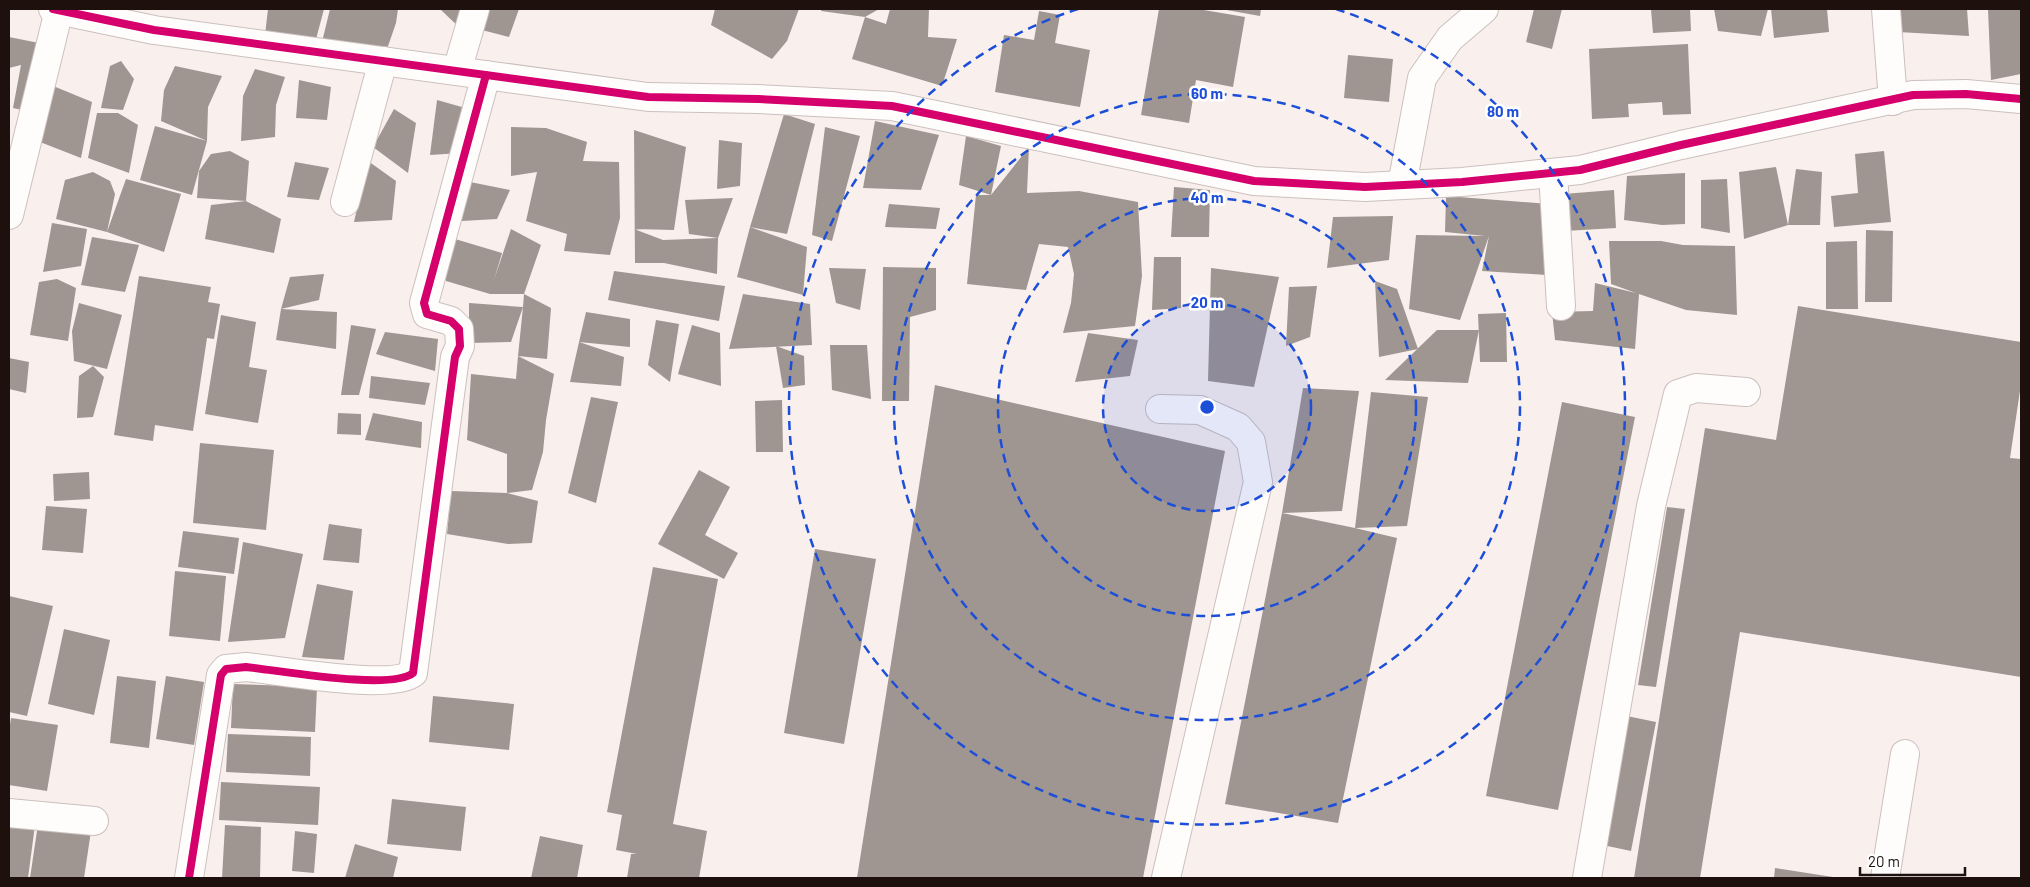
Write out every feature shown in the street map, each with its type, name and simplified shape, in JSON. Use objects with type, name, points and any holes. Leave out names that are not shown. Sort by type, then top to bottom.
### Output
[{"type":"street","points":[[9,215],[56,9],[119,15],[154,30],[648,97],[758,99],[892,106],[1254,182],[1365,187],[1553,173],[1580,170],[1680,145],[1913,96],[1966,94],[2021,99]]},
{"type":"street","points":[[457,71],[475,9]]},
{"type":"street","points":[[1402,185],[1422,78],[1450,38],[1484,9]]},
{"type":"street","points":[[1886,9],[1893,101]]},
{"type":"street","points":[[345,202],[383,61]]},
{"type":"street","points":[[188,878],[221,675],[226,669],[246,667],[368,681],[407,678],[413,673],[456,357],[460,346],[459,329],[451,321],[427,314],[424,303],[486,75]]},
{"type":"street","points":[[1553,173],[1561,306]]},
{"type":"street","points":[[1587,878],[1651,506],[1678,394],[1696,388],[1746,392]]},
{"type":"street","points":[[1160,409],[1200,410],[1238,427],[1251,442],[1258,482],[1166,878]]},
{"type":"street","points":[[1885,878],[1905,754]]},
{"type":"street","points":[[9,813],[94,821]]},
{"type":"building","points":[[268,9],[324,9],[315,43],[265,35]]},
{"type":"building","points":[[330,9],[398,9],[396,23],[386,52],[322,42]]},
{"type":"building","points":[[440,9],[467,9],[462,30]]},
{"type":"building","points":[[483,9],[519,9],[509,37],[478,29]]},
{"type":"building","points":[[715,9],[799,9],[787,41],[772,59],[711,25]]},
{"type":"building","points":[[822,9],[879,9],[865,17],[821,11]]},
{"type":"building","points":[[890,9],[929,9],[928,37],[957,39],[942,86],[852,59],[865,17],[886,24]]},
{"type":"building","points":[[1159,9],[1198,9],[1245,17],[1233,87],[1196,80],[1189,123],[1141,115]]},
{"type":"building","points":[[1221,9],[1261,9],[1260,16]]},
{"type":"building","points":[[1534,9],[1562,9],[1552,49],[1526,42]]},
{"type":"building","points":[[1651,9],[1690,9],[1691,31],[1653,33]]},
{"type":"building","points":[[1714,9],[1768,9],[1761,36],[1718,31]]},
{"type":"building","points":[[1771,9],[1827,9],[1829,32],[1774,38]]},
{"type":"building","points":[[1898,9],[1967,9],[1969,36],[1898,32]]},
{"type":"building","points":[[1988,9],[2021,9],[2021,74],[1991,80]]},
{"type":"building","points":[[1039,11],[1060,15],[1055,43],[1090,50],[1080,107],[995,92],[1004,35],[1034,40]]},
{"type":"building","points":[[9,37],[44,44],[31,112],[13,108],[21,65],[9,68]]},
{"type":"building","points":[[1688,44],[1691,114],[1663,115],[1662,102],[1628,104],[1629,117],[1592,119],[1589,49]]},
{"type":"building","points":[[1348,55],[1393,59],[1389,102],[1344,98]]},
{"type":"building","points":[[121,61],[134,79],[123,110],[101,108],[110,66]]},
{"type":"building","points":[[175,66],[222,76],[208,107],[207,141],[161,121],[164,90]]},
{"type":"building","points":[[255,69],[285,77],[276,105],[275,137],[241,141],[243,96]]},
{"type":"building","points":[[299,80],[331,87],[327,120],[296,118]]},
{"type":"building","points":[[46,83],[92,102],[81,158],[40,142]]},
{"type":"building","points":[[437,100],[469,109],[461,153],[430,155]]},
{"type":"building","points":[[394,109],[416,123],[408,173],[373,147]]},
{"type":"building","points":[[97,113],[118,113],[138,125],[129,173],[88,158]]},
{"type":"building","points":[[784,114],[815,124],[787,234],[750,227]]},
{"type":"building","points":[[875,121],[939,135],[921,190],[863,188]]},
{"type":"building","points":[[155,126],[207,141],[192,195],[140,180]]},
{"type":"building","points":[[511,127],[546,128],[587,142],[583,161],[619,162],[620,218],[610,255],[564,251],[567,234],[526,221],[537,172],[511,176]]},
{"type":"building","points":[[825,127],[860,136],[832,241],[812,235]]},
{"type":"building","points":[[634,130],[686,147],[674,230],[635,229]]},
{"type":"building","points":[[966,136],[1001,146],[991,195],[959,185]]},
{"type":"building","points":[[719,140],[742,143],[740,186],[717,189]]},
{"type":"building","points":[[1029,147],[1027,193],[1079,191],[1138,202],[1142,276],[1135,326],[1063,333],[1071,303],[1074,274],[1068,247],[1039,244],[1026,290],[967,284],[976,195],[991,195]]},
{"type":"building","points":[[230,151],[249,161],[246,201],[197,198],[199,171],[211,154]]},
{"type":"building","points":[[1884,151],[1891,222],[1834,227],[1831,196],[1858,193],[1855,154]]},
{"type":"building","points":[[368,161],[396,181],[392,220],[354,222]]},
{"type":"building","points":[[295,162],[329,168],[319,200],[287,197]]},
{"type":"building","points":[[1776,167],[1788,225],[1744,239],[1739,172]]},
{"type":"building","points":[[1796,169],[1822,172],[1820,225],[1788,225]]},
{"type":"building","points":[[93,172],[110,181],[115,194],[107,232],[56,219],[65,180]]},
{"type":"building","points":[[1685,173],[1685,224],[1662,225],[1624,220],[1627,176]]},
{"type":"building","points":[[126,179],[181,194],[164,252],[107,232]]},
{"type":"building","points":[[1727,179],[1730,233],[1701,228],[1701,180]]},
{"type":"building","points":[[465,181],[510,190],[497,219],[462,221]]},
{"type":"building","points":[[1174,187],[1210,190],[1209,237],[1171,237]]},
{"type":"building","points":[[1614,190],[1616,228],[1565,231],[1563,194]]},
{"type":"building","points":[[1446,196],[1549,204],[1547,275],[1482,271],[1489,236],[1460,320],[1409,309],[1416,235],[1485,236],[1445,232]]},
{"type":"building","points":[[733,198],[718,238],[689,234],[685,200]]},
{"type":"building","points":[[246,201],[281,219],[274,253],[205,239],[211,205]]},
{"type":"building","points":[[889,204],[940,208],[936,229],[885,227]]},
{"type":"building","points":[[1393,216],[1389,260],[1327,268],[1333,217]]},
{"type":"building","points":[[52,223],[87,229],[81,266],[43,272]]},
{"type":"building","points":[[750,227],[807,247],[803,295],[737,277]]},
{"type":"building","points":[[511,229],[541,245],[524,294],[490,294],[446,281],[445,236],[502,253],[494,280]]},
{"type":"building","points":[[635,229],[663,240],[718,238],[717,274],[664,263],[635,263]]},
{"type":"building","points":[[1866,230],[1893,231],[1892,302],[1865,302]]},
{"type":"building","points":[[92,237],[139,245],[125,292],[81,285]]},
{"type":"building","points":[[1609,241],[1661,241],[1683,245],[1735,246],[1737,315],[1686,310],[1639,294],[1635,349],[1555,340],[1552,312],[1593,311],[1595,283],[1636,293],[1611,284]]},
{"type":"building","points":[[1857,241],[1858,309],[1826,309],[1826,242]]},
{"type":"building","points":[[1154,257],[1181,257],[1181,308],[1152,310]]},
{"type":"building","points":[[883,267],[936,268],[936,310],[910,317],[909,401],[882,401]]},
{"type":"building","points":[[829,268],[866,269],[860,310],[836,303]]},
{"type":"building","points":[[1211,268],[1279,277],[1254,387],[1208,381]]},
{"type":"building","points":[[614,271],[725,286],[719,321],[608,300]]},
{"type":"building","points":[[324,274],[319,300],[281,309],[290,277]]},
{"type":"building","points":[[139,276],[211,287],[208,302],[220,304],[214,339],[207,338],[193,431],[155,425],[153,441],[114,435]]},
{"type":"building","points":[[57,279],[76,288],[68,341],[30,335],[39,282]]},
{"type":"building","points":[[1375,281],[1397,289],[1418,349],[1379,357]]},
{"type":"building","points":[[1317,286],[1310,337],[1286,346],[1289,287]]},
{"type":"building","points":[[524,294],[551,308],[547,359],[518,356]]},
{"type":"building","points":[[743,294],[810,304],[812,345],[729,349]]},
{"type":"building","points":[[79,303],[122,315],[107,369],[74,361],[72,331]]},
{"type":"building","points":[[469,303],[523,307],[511,342],[469,343]]},
{"type":"building","points":[[1798,306],[2021,342],[2021,384],[2010,458],[2021,459],[2021,677],[1740,632],[1700,878],[1634,878],[1705,428],[1776,440]]},
{"type":"building","points":[[281,309],[337,312],[336,349],[276,340]]},
{"type":"building","points":[[586,312],[630,319],[630,347],[579,342]]},
{"type":"building","points":[[1506,313],[1507,362],[1480,362],[1478,314]]},
{"type":"building","points":[[221,315],[256,322],[249,367],[267,370],[258,423],[205,414]]},
{"type":"building","points":[[656,320],[679,324],[670,382],[648,365]]},
{"type":"building","points":[[351,325],[376,329],[359,395],[341,395]]},
{"type":"building","points":[[692,325],[720,333],[721,386],[678,374]]},
{"type":"building","points":[[1437,330],[1479,330],[1468,383],[1385,380]]},
{"type":"building","points":[[385,332],[438,339],[435,371],[376,354]]},
{"type":"building","points":[[1088,333],[1138,340],[1130,376],[1075,382]]},
{"type":"building","points":[[579,342],[624,357],[621,386],[570,382]]},
{"type":"building","points":[[830,345],[867,345],[871,399],[832,390]]},
{"type":"building","points":[[776,346],[804,356],[805,385],[783,388]]},
{"type":"building","points":[[518,356],[554,374],[543,452],[532,490],[507,493],[507,454],[467,440],[471,374],[516,379]]},
{"type":"building","points":[[9,358],[29,362],[26,393],[9,389]]},
{"type":"building","points":[[93,366],[104,377],[93,417],[77,418],[79,376]]},
{"type":"building","points":[[371,376],[430,383],[425,405],[369,398]]},
{"type":"building","points":[[935,385],[1225,451],[1143,878],[857,878]]},
{"type":"building","points":[[1303,388],[1359,391],[1342,511],[1282,513]]},
{"type":"building","points":[[1371,392],[1428,397],[1407,526],[1355,528]]},
{"type":"building","points":[[591,397],[618,402],[596,503],[568,493]]},
{"type":"building","points":[[782,400],[783,452],[756,452],[755,401]]},
{"type":"building","points":[[1562,402],[1635,417],[1558,810],[1486,796]]},
{"type":"building","points":[[338,413],[361,414],[361,435],[337,434]]},
{"type":"building","points":[[373,413],[422,422],[421,448],[365,440]]},
{"type":"building","points":[[200,443],[274,450],[266,530],[193,523]]},
{"type":"building","points":[[699,470],[730,487],[705,535],[738,553],[724,579],[658,544]]},
{"type":"building","points":[[89,472],[90,499],[54,501],[53,474]]},
{"type":"building","points":[[451,491],[507,493],[538,501],[532,543],[508,544],[447,534]]},
{"type":"building","points":[[46,506],[87,509],[83,553],[42,550]]},
{"type":"building","points":[[1667,507],[1685,509],[1656,687],[1638,685]]},
{"type":"building","points":[[1282,513],[1397,538],[1338,823],[1225,804]]},
{"type":"building","points":[[329,524],[362,529],[359,563],[323,560]]},
{"type":"building","points":[[183,531],[239,538],[234,574],[178,567]]},
{"type":"building","points":[[243,542],[303,554],[285,638],[228,642]]},
{"type":"building","points":[[815,549],[876,559],[844,744],[784,733]]},
{"type":"building","points":[[653,567],[718,579],[673,824],[707,831],[699,878],[627,878],[631,854],[637,854],[616,850],[622,815],[607,812]]},
{"type":"building","points":[[175,571],[226,576],[220,641],[169,636]]},
{"type":"building","points":[[317,584],[353,591],[344,660],[302,657]]},
{"type":"building","points":[[9,596],[53,606],[27,716],[9,712]]},
{"type":"building","points":[[64,629],[110,640],[94,715],[48,704]]},
{"type":"building","points":[[117,676],[156,681],[149,748],[110,743]]},
{"type":"building","points":[[166,676],[204,682],[194,745],[156,739]]},
{"type":"building","points":[[233,684],[317,687],[315,732],[231,728]]},
{"type":"building","points":[[433,696],[514,704],[509,750],[429,742]]},
{"type":"building","points":[[1622,715],[1656,722],[1631,851],[1598,844]]},
{"type":"building","points":[[11,718],[58,725],[47,791],[9,785],[9,731]]},
{"type":"building","points":[[228,734],[311,737],[310,776],[226,772]]},
{"type":"building","points":[[221,782],[320,787],[318,825],[219,820]]},
{"type":"building","points":[[392,799],[466,807],[461,851],[387,844]]},
{"type":"building","points":[[9,822],[35,825],[28,878],[9,878]]},
{"type":"building","points":[[38,824],[91,831],[84,878],[30,878]]},
{"type":"building","points":[[225,825],[261,827],[260,878],[222,878]]},
{"type":"building","points":[[295,831],[317,834],[314,873],[292,871]]},
{"type":"building","points":[[540,836],[583,845],[577,878],[531,878]]},
{"type":"building","points":[[355,844],[398,857],[393,878],[345,878]]},
{"type":"building","points":[[1775,868],[1833,877],[1833,878],[1774,878]]},
{"type":"cycle path","points":[[53,9],[154,30],[648,97],[758,99],[892,106],[1254,181],[1365,187],[1462,182],[1580,170],[1681,145],[1913,95],[1966,94],[2021,99]]},
{"type":"cycle path","points":[[189,878],[221,675],[226,669],[246,667],[359,680],[401,678],[413,673],[455,357],[460,346],[459,329],[451,321],[427,314],[424,303],[486,75]]}]
